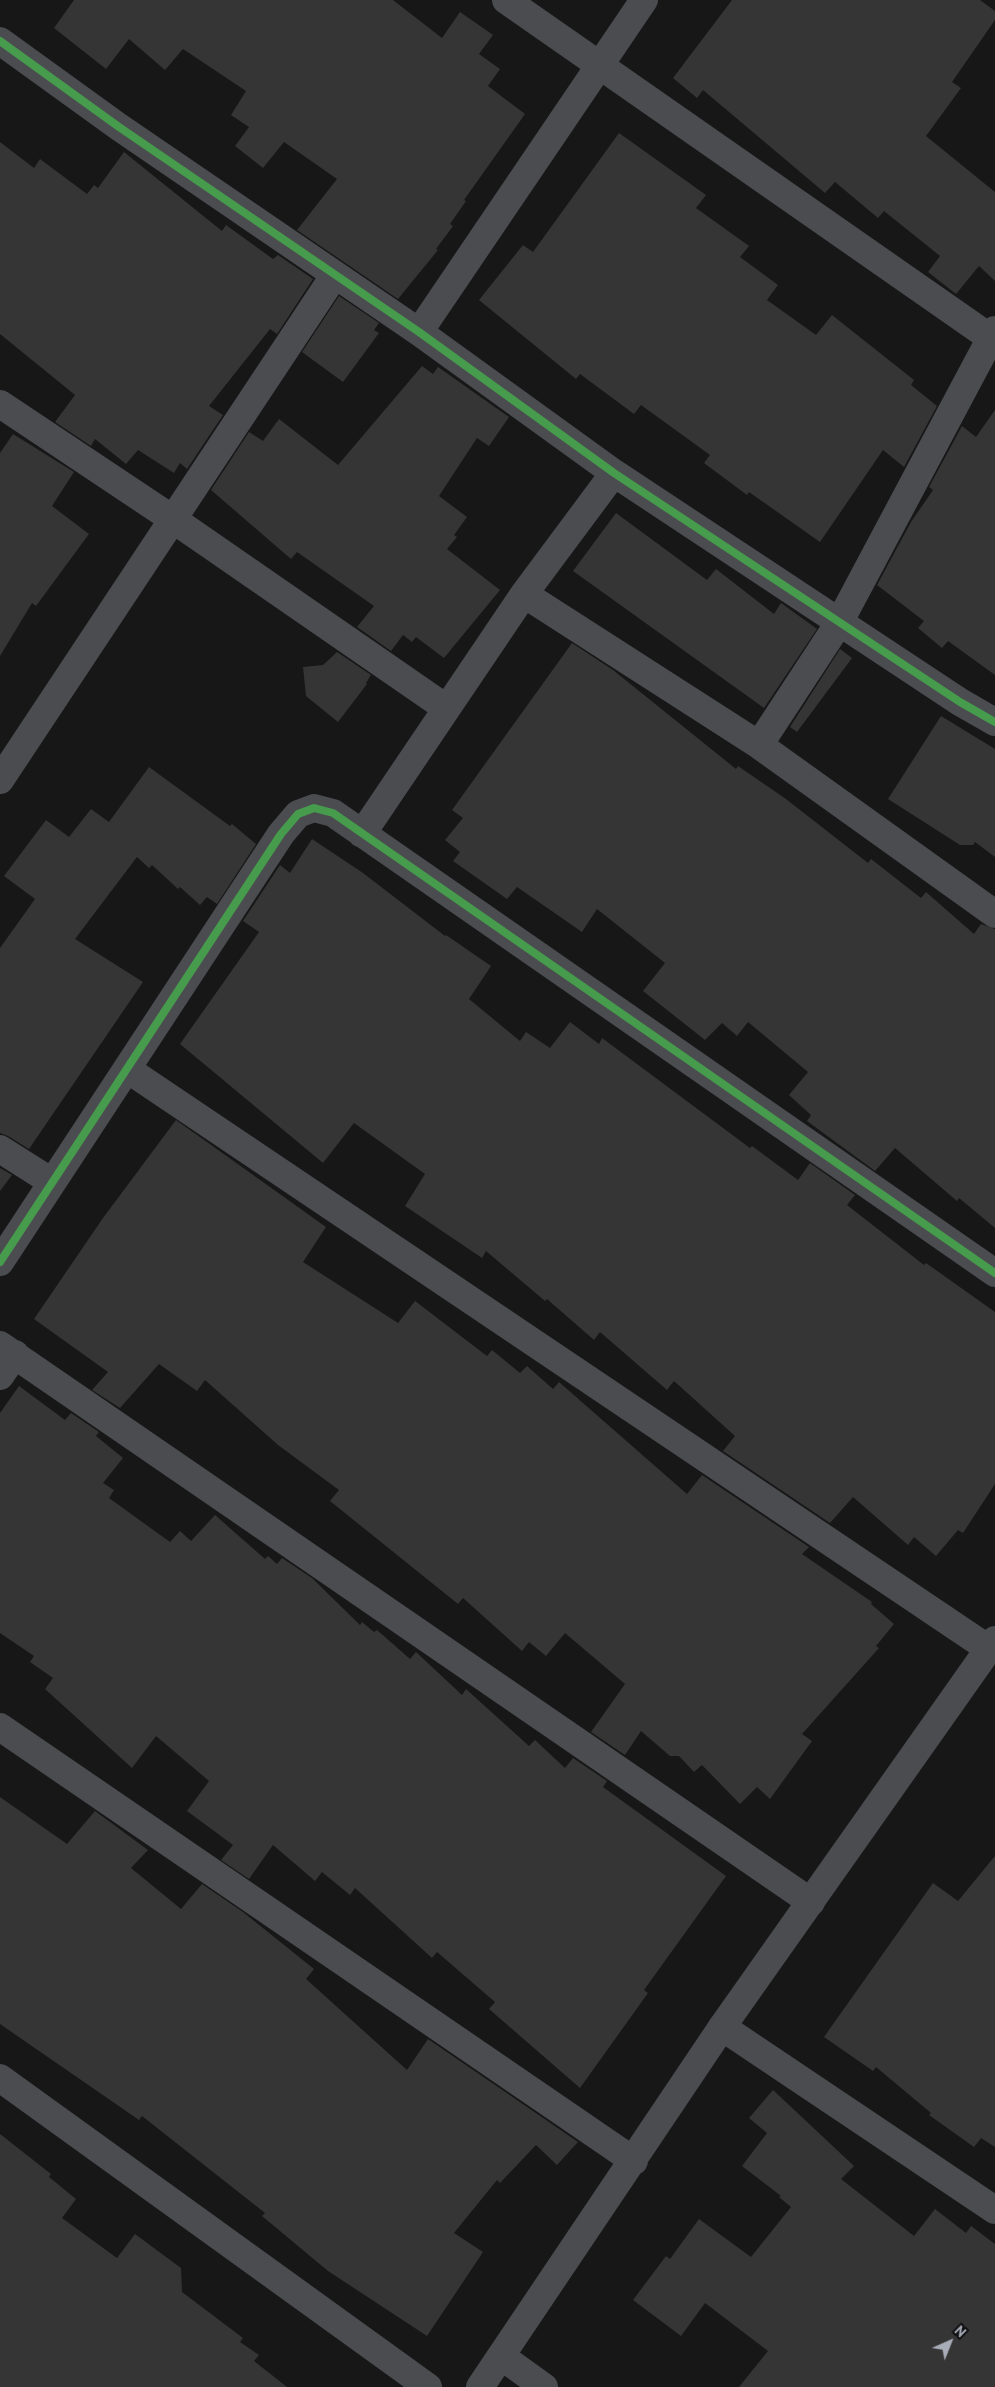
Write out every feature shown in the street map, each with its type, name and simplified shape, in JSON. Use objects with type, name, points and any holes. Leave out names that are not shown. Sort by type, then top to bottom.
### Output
[{"type":"street","points":[[506,0],[993,336],[839,623],[758,745]]},
{"type":"street","points":[[420,332],[644,0]]},
{"type":"street","points":[[0,41],[119,127],[334,276],[420,332],[614,473],[839,623],[960,702],[995,722]]},
{"type":"street","points":[[0,780],[334,276]]},
{"type":"street","points":[[0,404],[174,520],[446,708]]},
{"type":"street","points":[[362,834],[524,594],[614,473]]},
{"type":"street","points":[[524,594],[758,745],[995,914]]},
{"type":"street","points":[[0,1262],[281,834],[298,814],[314,808],[333,813],[995,1273]]},
{"type":"street","points":[[127,1069],[992,1644],[722,2027],[480,2387]]},
{"type":"street","points":[[0,1149],[52,1182]]},
{"type":"street","points":[[5,1358],[811,1902]]},
{"type":"street","points":[[0,1727],[634,2160]]},
{"type":"street","points":[[722,2027],[995,2210]]},
{"type":"street","points":[[0,2078],[428,2387]]},
{"type":"street","points":[[501,2356],[544,2387]]},
{"type":"building","points":[[74,0],[393,0],[442,38],[460,12],[493,35],[479,54],[500,69],[488,86],[525,114],[464,200],[466,201],[450,224],[453,226],[436,249],[438,250],[398,299],[297,230],[337,179],[284,142],[263,168],[235,146],[249,127],[231,115],[246,91],[183,49],[165,70],[129,39],[106,69],[54,28]]},
{"type":"building","points":[[732,0],[980,0],[995,11],[995,20],[952,82],[961,88],[926,136],[995,192],[995,281],[979,266],[956,294],[928,272],[940,256],[884,211],[878,218],[835,182],[825,193],[703,90],[697,98],[673,78]]},
{"type":"building","points":[[619,133],[706,195],[696,208],[749,246],[740,257],[778,285],[767,300],[816,335],[832,315],[914,380],[911,385],[937,406],[904,467],[883,450],[820,542],[749,492],[747,495],[704,463],[710,455],[641,405],[634,414],[580,374],[576,379],[479,300],[523,245],[533,252]]},
{"type":"building","points":[[0,142],[34,168],[40,159],[87,194],[94,185],[98,188],[124,152],[222,231],[226,225],[273,259],[278,255],[313,279],[277,334],[270,329],[209,406],[223,415],[187,469],[180,463],[174,473],[138,450],[126,464],[95,439],[91,446],[55,422],[75,395],[0,334]]},
{"type":"building","points":[[339,296],[379,323],[374,330],[379,333],[343,382],[302,352]]},
{"type":"building","points":[[422,366],[433,374],[438,367],[509,417],[489,446],[477,438],[439,496],[467,517],[454,535],[457,537],[447,549],[500,590],[444,658],[416,637],[412,642],[403,635],[391,651],[357,627],[374,606],[297,552],[291,559],[211,490],[249,432],[263,441],[279,419],[338,465]]},
{"type":"building","points":[[995,410],[995,675],[948,641],[942,648],[918,628],[924,621],[877,585],[911,522],[933,490],[929,487],[962,426],[976,437]]},
{"type":"building","points":[[13,434],[74,472],[52,506],[89,534],[36,606],[32,603],[0,656],[0,453]]},
{"type":"building","points":[[616,513],[707,580],[716,569],[774,614],[781,603],[817,629],[764,708],[573,571]]},
{"type":"building","points":[[572,643],[613,670],[736,769],[738,766],[786,799],[868,863],[871,859],[921,898],[926,892],[974,934],[981,924],[995,929],[995,1228],[959,1198],[957,1201],[895,1148],[875,1171],[807,1121],[811,1115],[789,1095],[808,1072],[748,1022],[737,1036],[722,1023],[705,1040],[643,991],[665,963],[597,909],[582,932],[517,887],[507,899],[453,861],[460,852],[445,840],[463,818],[452,810]]},
{"type":"building","points":[[840,649],[852,658],[797,732],[790,727]]},
{"type":"building","points":[[337,652],[371,675],[367,684],[338,722],[306,696],[303,667],[323,665]]},
{"type":"building","points":[[941,716],[995,749],[995,857],[975,842],[973,845],[960,845],[888,799]]},
{"type":"building","points":[[149,767],[230,826],[232,824],[256,844],[217,904],[207,897],[200,905],[180,887],[178,889],[152,865],[149,868],[137,857],[75,939],[143,982],[29,1149],[0,1133],[0,948],[35,899],[4,876],[46,820],[69,837],[91,809],[109,822]]},
{"type":"building","points":[[312,839],[363,873],[445,936],[491,966],[469,999],[520,1041],[526,1032],[550,1048],[570,1022],[599,1044],[602,1038],[750,1148],[752,1146],[798,1180],[810,1163],[855,1195],[847,1205],[924,1265],[926,1263],[995,1312],[995,1484],[963,1533],[958,1530],[936,1556],[914,1537],[908,1545],[853,1497],[830,1523],[723,1451],[735,1436],[674,1381],[667,1390],[600,1332],[594,1340],[547,1299],[545,1301],[486,1251],[482,1258],[405,1206],[425,1174],[354,1123],[323,1163],[180,1044],[259,932],[243,921],[280,865],[290,873]]},
{"type":"building","points":[[176,1120],[326,1227],[303,1262],[398,1323],[415,1301],[487,1356],[492,1350],[520,1373],[527,1366],[553,1389],[559,1382],[687,1494],[702,1475],[809,1547],[802,1554],[872,1602],[871,1604],[894,1624],[876,1646],[879,1648],[802,1734],[812,1741],[770,1799],[757,1787],[740,1804],[702,1765],[694,1772],[679,1756],[670,1756],[641,1731],[625,1755],[591,1732],[625,1684],[565,1633],[546,1656],[529,1642],[522,1651],[463,1598],[458,1604],[330,1501],[339,1490],[278,1445],[205,1380],[197,1391],[159,1364],[120,1408],[92,1390],[108,1372],[34,1319],[103,1218]]},
{"type":"building","points":[[0,1168],[12,1175],[0,1191]]},
{"type":"building","points":[[19,1386],[65,1420],[71,1413],[99,1432],[96,1436],[123,1458],[103,1483],[114,1490],[109,1498],[170,1542],[180,1531],[191,1541],[215,1515],[265,1559],[268,1556],[277,1564],[282,1558],[312,1578],[360,1625],[362,1622],[374,1632],[377,1630],[410,1659],[416,1652],[462,1695],[466,1689],[529,1746],[535,1740],[565,1768],[573,1758],[607,1781],[603,1787],[726,1876],[644,1990],[648,1993],[580,2088],[489,2009],[495,2002],[437,1952],[432,1958],[355,1888],[350,1895],[322,1872],[315,1881],[273,1845],[249,1879],[221,1860],[233,1845],[187,1811],[209,1781],[156,1736],[132,1768],[45,1689],[53,1678],[30,1662],[34,1656],[0,1633],[0,1413]]},
{"type":"building","points":[[0,1797],[67,1844],[95,1811],[148,1850],[131,1868],[181,1909],[202,1884],[243,1912],[314,1969],[306,1979],[407,2070],[428,2039],[578,2142],[557,2165],[536,2145],[500,2183],[497,2180],[454,2233],[483,2252],[427,2336],[328,2271],[262,2216],[265,2213],[142,2116],[139,2120],[0,2024]]},
{"type":"building","points":[[995,1856],[995,2147],[981,2138],[974,2147],[929,2115],[931,2113],[876,2067],[873,2071],[824,2037],[933,1883],[958,1901]]},
{"type":"building","points":[[773,2090],[854,2166],[841,2179],[914,2236],[935,2209],[966,2233],[971,2226],[995,2244],[995,2387],[739,2387],[768,2351],[705,2303],[681,2336],[633,2300],[666,2256],[670,2259],[699,2219],[751,2257],[791,2207],[779,2197],[781,2196],[742,2166],[767,2133],[749,2118]]},
{"type":"building","points":[[0,2134],[51,2174],[49,2177],[76,2199],[62,2218],[117,2258],[135,2234],[181,2268],[182,2292],[243,2338],[240,2342],[259,2355],[254,2361],[287,2387],[0,2387]]},
{"type":"cycle path","points":[[0,41],[119,127],[419,332],[614,473],[960,702],[995,722]]},
{"type":"cycle path","points":[[0,1262],[281,834],[298,814],[314,808],[333,813],[995,1273]]}]
